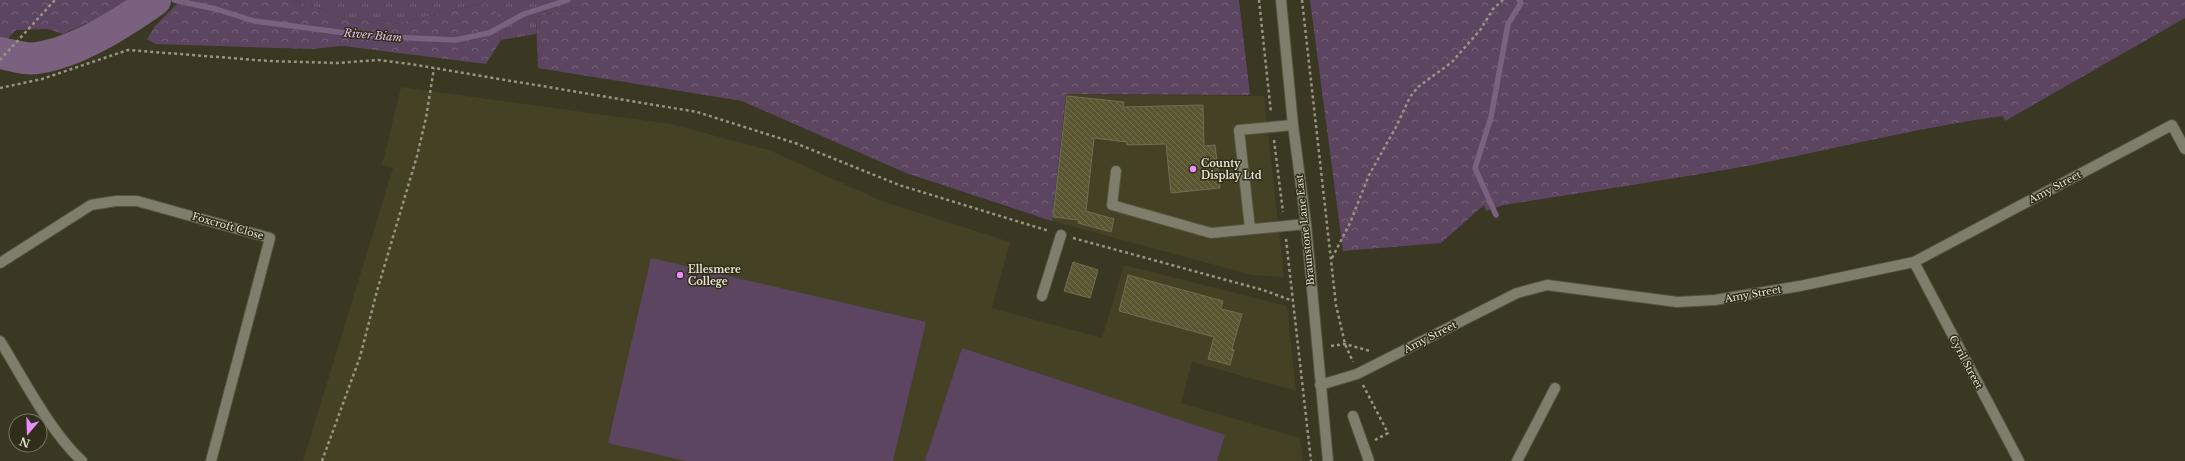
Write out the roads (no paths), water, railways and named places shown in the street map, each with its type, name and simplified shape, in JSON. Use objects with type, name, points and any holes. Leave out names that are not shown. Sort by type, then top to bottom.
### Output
[{"type":"street","name":"Braunstone Lane East","points":[[1281,0],[1293,125],[1306,224],[1328,461]]},
{"type":"street","points":[[1250,228],[1239,130],[1293,125]]},
{"type":"street","name":"Amy Street","points":[[1320,385],[1357,374],[1517,293],[1547,285],[1677,302],[1715,300],[1800,286],[1914,262],[2172,125],[2185,149]]},
{"type":"street","points":[[1116,171],[1112,205],[1211,233],[1250,228],[1306,224]]},
{"type":"street","name":"Foxcroft Close","points":[[0,263],[91,205],[116,200],[137,201],[270,238],[211,461]]},
{"type":"street","points":[[1042,296],[1061,235]]},
{"type":"street","name":"Cyril Street","points":[[1914,262],[2017,460]]},
{"type":"street","points":[[0,341],[58,434],[82,461]]},
{"type":"street","points":[[1517,461],[1555,388]]},
{"type":"street","points":[[1353,416],[1369,461]]},
{"type":"waterway","name":"River Biam","points":[[0,53],[23,58],[37,58],[68,50],[114,27],[155,0]]},
{"type":"waterway","name":"River Biam","points":[[174,0],[216,9],[254,21],[369,36],[455,40],[489,33],[524,14],[568,0]]},
{"type":"waterway","points":[[1496,215],[1475,168],[1491,117],[1508,24],[1521,3],[1519,0]]},
{"type":"place","name":"County Display Ltd","points":[[1193,169]]},
{"type":"place","name":"Ellesmere College","points":[[680,275]]}]
